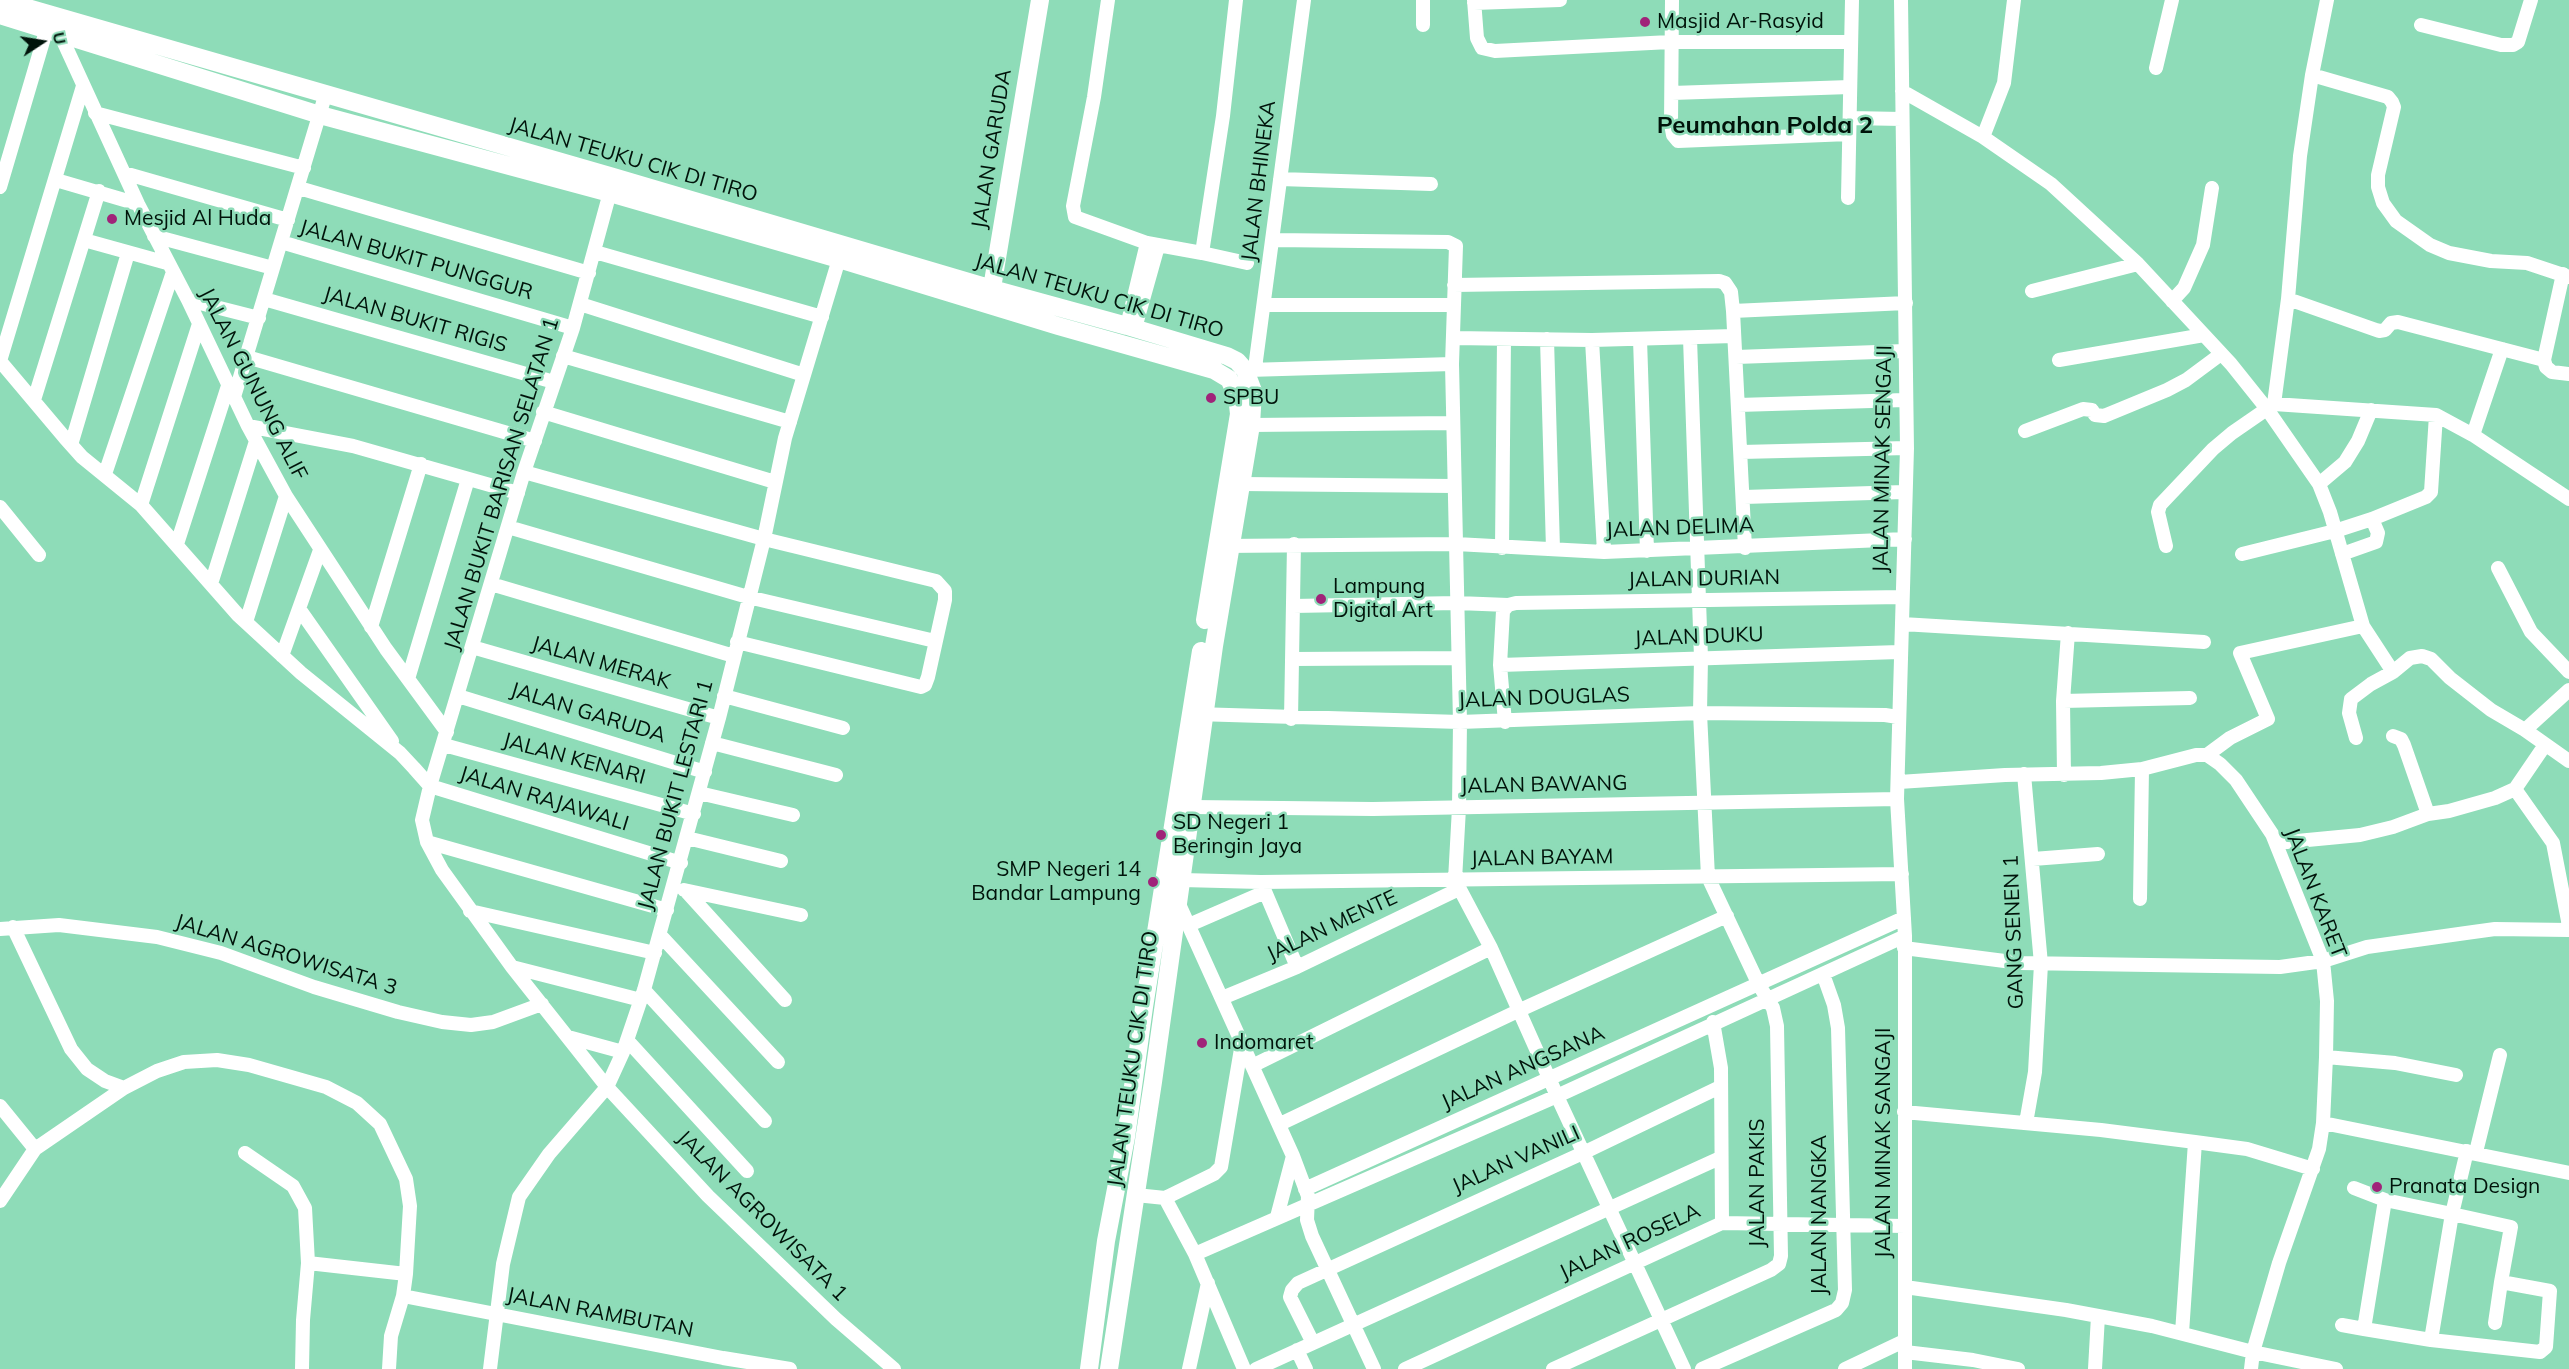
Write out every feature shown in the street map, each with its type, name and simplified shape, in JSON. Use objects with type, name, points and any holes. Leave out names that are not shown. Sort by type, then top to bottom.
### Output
[{"type":"street","name":"JALAN TEUKU CIK DI TIRO","points":[[0,0],[52,26],[320,115],[612,185],[990,297],[1214,369],[1228,379],[1237,396],[1239,414],[1224,546],[1198,714],[1139,1195],[1109,1369]]},
{"type":"street","name":"JALAN GARUDA","points":[[990,297],[1040,0]]},
{"type":"street","points":[[1108,0],[1074,213],[1078,219],[1152,244],[1247,263]]},
{"type":"street","points":[[1203,253],[1219,147],[1236,0]]},
{"type":"street","name":"JALAN BHINEKA","points":[[1250,369],[1264,304],[1304,0]]},
{"type":"street","points":[[1424,0],[1424,25]]},
{"type":"street","points":[[1560,0],[1474,2],[1477,38],[1482,48],[1495,51],[1670,42],[1851,42]]},
{"type":"street","points":[[1672,0],[1671,124],[1673,135],[1678,141],[1849,134]]},
{"type":"street","points":[[1848,198],[1852,0]]},
{"type":"street","name":"JALAN MINAK SENGAJI","points":[[1901,0],[1906,448],[1897,799],[1904,918]]},
{"type":"street","points":[[1983,137],[2004,83],[2014,0]]},
{"type":"street","points":[[2156,68],[2172,0]]},
{"type":"street","points":[[2271,407],[2288,298],[2300,156],[2312,75],[2327,0]]},
{"type":"street","points":[[2421,25],[2501,45],[2513,45],[2517,42],[2530,0]]},
{"type":"street","name":"JALAN TEUKU CIK DI TIRO","points":[[0,15],[52,26],[326,96],[839,259],[990,297],[1131,327],[1227,356],[1250,369],[1253,391],[1251,425],[1241,483],[1224,546]]},
{"type":"street","points":[[0,187],[52,26]]},
{"type":"street","name":"JALAN GUNUNG ALIF","points":[[52,26],[83,86],[138,204],[200,324],[231,392],[286,496],[445,738]]},
{"type":"street","points":[[2312,75],[2388,97],[2392,102],[2394,107],[2378,175],[2378,187],[2384,203],[2396,221],[2430,245],[2449,254],[2491,261],[2528,263],[2566,276],[2544,360],[2546,367],[2552,372],[2569,374]]},
{"type":"street","points":[[83,86],[0,361],[71,445],[141,505],[246,622],[282,656],[400,753]]},
{"type":"street","points":[[1672,93],[1850,87]]},
{"type":"street","points":[[1902,91],[1983,137],[2051,184],[2138,264],[2271,407],[2319,484],[2363,626],[2393,672]]},
{"type":"street","points":[[177,544],[231,392],[247,357],[326,96]]},
{"type":"street","points":[[95,113],[304,168]]},
{"type":"street","points":[[1850,118],[1902,119]]},
{"type":"street","points":[[124,173],[288,220]]},
{"type":"street","points":[[1280,179],[1431,184]]},
{"type":"street","points":[[56,180],[138,204]]},
{"type":"street","name":"JALAN BUKIT BARISAN SELATAN 1","points":[[427,842],[422,820],[430,786],[524,472],[573,328],[612,185]]},
{"type":"street","points":[[299,188],[589,273]]},
{"type":"street","points":[[2172,301],[2184,288],[2203,245],[2212,188]]},
{"type":"street","points":[[34,400],[99,191]]},
{"type":"street","points":[[154,236],[273,268]]},
{"type":"street","points":[[84,240],[170,268],[105,474]]},
{"type":"street","points":[[1273,240],[1453,243],[1456,252],[1452,364],[1460,722],[1457,885]]},
{"type":"street","name":"JALAN BUKIT PUNGGUR","points":[[281,242],[573,328]]},
{"type":"street","points":[[1131,327],[1152,244]]},
{"type":"street","points":[[595,252],[822,317]]},
{"type":"street","points":[[71,445],[128,253]]},
{"type":"street","name":"JALAN BUKIT LESTARI 1","points":[[489,1369],[511,1224],[519,1197],[549,1154],[607,1087],[625,1046],[667,910],[681,888],[681,863],[764,539],[790,422],[839,259]]},
{"type":"street","points":[[2032,291],[2138,264]]},
{"type":"street","points":[[1454,285],[1719,280],[1725,282],[1731,292],[1733,311],[1745,548]]},
{"type":"street","points":[[2288,298],[2379,331],[2385,330],[2391,323],[2398,322],[2544,360]]},
{"type":"street","name":"JALAN BUKIT RIGIS","points":[[264,299],[554,382]]},
{"type":"street","points":[[188,300],[259,318]]},
{"type":"street","points":[[1733,311],[1906,303]]},
{"type":"street","points":[[580,304],[804,375]]},
{"type":"street","points":[[1264,304],[1454,305]]},
{"type":"street","points":[[141,505],[200,324]]},
{"type":"street","points":[[2059,360],[2204,335]]},
{"type":"street","points":[[1453,338],[1592,340],[1734,336]]},
{"type":"street","points":[[1690,338],[1701,658],[1700,712],[1708,877],[1759,985]]},
{"type":"street","points":[[1502,548],[1504,339]]},
{"type":"street","points":[[1547,339],[1553,549]]},
{"type":"street","points":[[1640,339],[1647,551]]},
{"type":"street","points":[[1592,340],[1605,552]]},
{"type":"street","points":[[2473,435],[2502,349]]},
{"type":"street","points":[[1736,357],[1905,351]]},
{"type":"street","points":[[2025,431],[2083,409],[2092,410],[2099,417],[2104,416],[2186,380],[2221,354]]},
{"type":"street","points":[[563,356],[790,422]]},
{"type":"street","points":[[247,357],[535,441]]},
{"type":"street","points":[[1250,369],[1452,364]]},
{"type":"street","points":[[1738,405],[1905,399]]},
{"type":"street","points":[[2166,546],[2158,512],[2160,505],[2213,449],[2271,407],[2371,410],[2436,415],[2473,435],[2569,499]]},
{"type":"street","points":[[2319,484],[2345,462],[2358,441],[2371,410]]},
{"type":"street","points":[[543,412],[775,482]]},
{"type":"street","points":[[2242,554],[2335,531],[2426,497],[2430,492],[2436,415]]},
{"type":"street","points":[[1251,425],[1453,423]]},
{"type":"street","points":[[248,426],[353,446],[518,493]]},
{"type":"street","points":[[211,584],[256,441]]},
{"type":"street","points":[[1741,452],[1906,448]]},
{"type":"street","points":[[371,627],[421,464]]},
{"type":"street","points":[[491,584],[735,649],[917,688],[926,685],[945,600],[945,591],[936,581],[764,539],[524,472]]},
{"type":"street","points":[[408,679],[468,479]]},
{"type":"street","points":[[1241,483],[1454,486]]},
{"type":"street","points":[[1744,497],[1904,492]]},
{"type":"street","points":[[246,622],[286,496]]},
{"type":"street","points":[[0,507],[39,555]]},
{"type":"street","points":[[2342,554],[2376,542],[2378,533],[2372,519]]},
{"type":"street","points":[[508,526],[748,597],[935,641]]},
{"type":"street","name":"JALAN DELIMA","points":[[1224,546],[1456,544],[1605,552],[1745,548],[1905,539]]},
{"type":"street","points":[[1291,718],[1294,544]]},
{"type":"street","points":[[282,656],[320,550]]},
{"type":"street","points":[[2498,568],[2531,632],[2569,672]]},
{"type":"street","name":"JALAN DURIAN","points":[[1293,606],[1457,603],[1508,605],[1516,603],[1902,597]]},
{"type":"street","points":[[1505,722],[1500,665],[1503,611],[1508,605]]},
{"type":"street","points":[[300,610],[400,753],[430,786]]},
{"type":"street","points":[[1902,624],[2204,642]]},
{"type":"street","points":[[1899,782],[2024,774],[2064,775],[2142,769],[2196,755],[2207,755],[2230,738],[2268,719],[2240,653],[2363,626]]},
{"type":"street","points":[[2064,775],[2063,701],[2068,633]]},
{"type":"street","name":"JALAN MERAK","points":[[472,647],[719,718]]},
{"type":"street","name":"JALAN DUKU","points":[[1500,665],[1899,652]]},
{"type":"street","points":[[2356,738],[2349,713],[2351,699],[2410,658],[2422,656],[2431,659],[2450,678],[2491,710],[2525,730],[2569,761]]},
{"type":"street","points":[[1292,659],[1457,658]]},
{"type":"street","points":[[2525,730],[2569,690]]},
{"type":"street","name":"JALAN GARUDA","points":[[458,696],[705,772]]},
{"type":"street","points":[[724,696],[843,728]]},
{"type":"street","points":[[2063,701],[2190,698]]},
{"type":"street","name":"JALAN DOUGLAS","points":[[1198,714],[1460,722],[1505,722],[1700,712],[1898,717]]},
{"type":"street","name":"JALAN TEUKU CIK DI TIRO","points":[[1089,1369],[1106,1241],[1126,1137],[1173,931],[1182,880],[1192,807],[1198,714]]},
{"type":"street","points":[[2393,736],[2401,739],[2404,745],[2428,814]]},
{"type":"street","name":"JALAN KENARI","points":[[445,738],[694,814]]},
{"type":"street","points":[[712,743],[836,775]]},
{"type":"street","points":[[2276,843],[2360,835],[2393,827],[2428,814],[2458,808],[2515,789],[2545,745]]},
{"type":"street","name":"JALAN KARET","points":[[2207,755],[2236,780],[2276,843],[2323,961],[2327,1001],[2323,1123],[2313,1169],[2279,1263],[2253,1352],[2251,1369]]},
{"type":"street","points":[[2140,899],[2142,769]]},
{"type":"street","name":"GANG SENEN 1","points":[[2024,774],[2041,964],[2035,1072],[2026,1123]]},
{"type":"street","name":"JALAN RAJAWALI","points":[[430,786],[681,863]]},
{"type":"street","points":[[1195,1254],[1557,1096],[1713,1022],[1823,974],[1905,942],[2020,963],[2222,968],[2280,967],[2323,961],[2367,947],[2495,929],[2569,928],[2564,861],[2515,789]]},
{"type":"street","points":[[699,793],[793,815]]},
{"type":"street","name":"JALAN BAWANG","points":[[1192,807],[1459,808],[1897,799]]},
{"type":"street","points":[[687,838],[781,861]]},
{"type":"street","points":[[427,842],[667,910]]},
{"type":"street","name":"JALAN AGROWISATA 1","points":[[427,842],[442,870],[470,911],[607,1087],[708,1196],[836,1319],[894,1369]]},
{"type":"street","points":[[2033,859],[2098,854]]},
{"type":"street","name":"JALAN BAYAM","points":[[1182,880],[1263,887],[1457,885],[1902,874]]},
{"type":"street","name":"JALAN ANGSANA","points":[[1457,885],[1491,948],[1549,1079],[1684,1369]]},
{"type":"street","name":"JALAN MENTE","points":[[1222,998],[1297,967],[1457,885]]},
{"type":"street","points":[[1297,967],[1263,887],[1173,931],[1222,998],[1280,1124],[1305,1189],[1309,1229],[1374,1369]]},
{"type":"street","points":[[681,888],[801,915]]},
{"type":"street","points":[[681,888],[785,1000]]},
{"type":"street","points":[[470,911],[655,953]]},
{"type":"street","points":[[1280,1124],[1520,1010],[1726,916]]},
{"type":"street","name":"JALAN ANGSANA","points":[[1305,1189],[1904,918]]},
{"type":"street","name":"JALAN MINAK SANGAJI","points":[[1904,918],[1905,1369]]},
{"type":"street","name":"JALAN AGROWISATA 3","points":[[7,928],[59,926],[158,937],[221,953],[314,987],[398,1012],[442,1022],[471,1025],[493,1022],[542,1004]]},
{"type":"street","points":[[7,928],[71,1049],[87,1069],[105,1081],[124,1088]]},
{"type":"street","points":[[660,935],[778,1062]]},
{"type":"street","points":[[1252,1066],[1491,948]]},
{"type":"street","points":[[512,967],[642,995],[765,1121]]},
{"type":"street","name":"JALAN NANGKA","points":[[1702,1369],[1836,1310],[1842,1303],[1845,1290],[1838,1028],[1834,1005],[1823,974]]},
{"type":"street","name":"JALAN PAKIS","points":[[1553,1369],[1660,1318],[1771,1270],[1779,1264],[1781,1256],[1777,1026],[1768,999],[1759,985]]},
{"type":"street","name":"JALAN ROSELA","points":[[1405,1369],[1722,1223],[1719,1053],[1713,1022]]},
{"type":"street","points":[[568,1037],[625,1046],[747,1171]]},
{"type":"street","points":[[1116,1369],[1139,1195],[1165,1198],[1214,1174],[1221,1167],[1242,1043]]},
{"type":"street","points":[[2431,1340],[2452,1214],[2500,1054]]},
{"type":"street","points":[[2326,1057],[2395,1063],[2456,1075]]},
{"type":"street","points":[[0,1201],[35,1149],[124,1088],[158,1071],[184,1062],[217,1060],[249,1065],[326,1087],[357,1103],[380,1124],[406,1179],[410,1206],[406,1274],[403,1296],[391,1336],[389,1369]]},
{"type":"street","name":"JALAN VANILI","points":[[1313,1343],[1290,1298],[1292,1290],[1298,1283],[1584,1153],[1720,1087]]},
{"type":"street","points":[[0,1106],[35,1149]]},
{"type":"street","points":[[1904,1112],[2026,1123],[2247,1149],[2313,1169]]},
{"type":"street","points":[[2323,1123],[2569,1173]]},
{"type":"street","points":[[1126,1137],[1145,1135]]},
{"type":"street","points":[[2182,1333],[2196,1142]]},
{"type":"street","points":[[245,1153],[293,1186],[305,1208],[308,1263],[302,1369]]},
{"type":"street","points":[[1277,1217],[1293,1156]]},
{"type":"street","points":[[1256,1369],[1720,1158]]},
{"type":"street","points":[[2354,1188],[2385,1200],[2511,1227],[2495,1323]]},
{"type":"street","points":[[1165,1198],[1195,1254],[1244,1369]]},
{"type":"street","points":[[2364,1329],[2385,1200]]},
{"type":"street","points":[[1722,1223],[1905,1226]]},
{"type":"street","points":[[308,1263],[406,1274]]},
{"type":"street","points":[[2342,1325],[2431,1340],[2540,1352],[2546,1347],[2550,1291],[2501,1282]]},
{"type":"street","points":[[1189,1369],[1208,1283]]},
{"type":"street","points":[[1905,1287],[2098,1316],[2336,1369]]},
{"type":"street","name":"JALAN RAMBUTAN","points":[[403,1296],[790,1369]]},
{"type":"street","points":[[2095,1369],[2098,1316]]},
{"type":"street","points":[[1845,1369],[1904,1346],[2018,1369]]},
{"type":"street","points":[[1298,1350],[1306,1369]]},
{"type":"place","name":"Masjid Ar-Rasyid","points":[[1645,22]]},
{"type":"place","name":"Mesjid Al Huda","points":[[112,219]]},
{"type":"place","name":"SPBU","points":[[1211,398]]},
{"type":"place","name":"Lampung Digital Art","points":[[1321,599]]},
{"type":"place","name":"SD Negeri 1 Beringin Jaya","points":[[1161,835]]},
{"type":"place","name":"SMP Negeri 14 Bandar Lampung","points":[[1153,882]]},
{"type":"place","name":"Indomaret","points":[[1202,1043]]},
{"type":"place","name":"Pranata Design","points":[[2377,1187]]},
{"type":"district","name":"Peumahan Polda 2","points":[[1765,126]]}]
